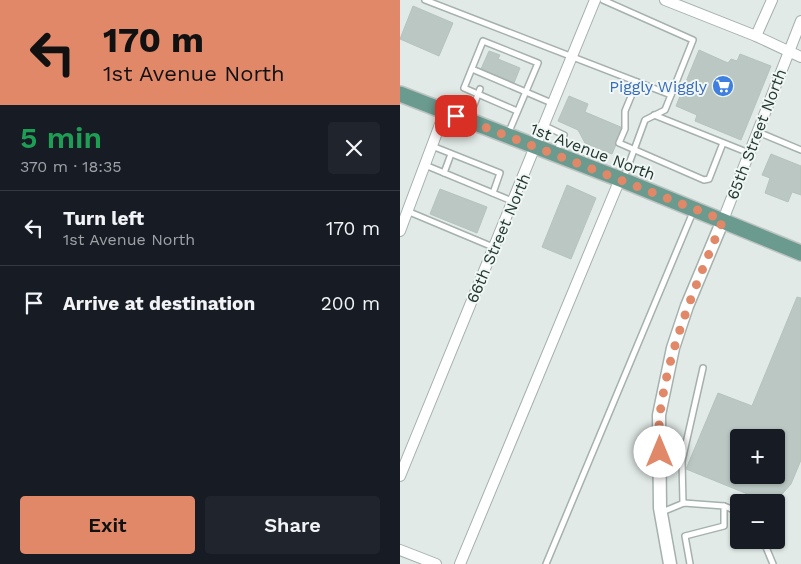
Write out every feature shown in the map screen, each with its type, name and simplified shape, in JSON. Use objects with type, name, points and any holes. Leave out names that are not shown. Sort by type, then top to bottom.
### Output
[{"type":"main road","name":"1st Avenue North","points":[[400,94],[554,155],[622,179],[801,253]]},
{"type":"street","name":"66th Street North","points":[[400,476],[573,58],[595,0]]},
{"type":"street","points":[[665,0],[756,36],[801,57]]},
{"type":"street","points":[[756,36],[772,0]]},
{"type":"street","name":"65th Street North","points":[[670,564],[661,513],[659,415],[673,348],[687,306],[801,21]]},
{"type":"street","points":[[400,230],[445,112]]},
{"type":"street","points":[[460,564],[622,179]]},
{"type":"street","points":[[400,550],[436,564]]},
{"type":"lane","points":[[425,0],[670,95]]},
{"type":"lane","points":[[604,0],[693,40],[665,110],[645,120],[622,179]]},
{"type":"lane","points":[[507,136],[538,63],[483,41],[464,88],[479,91],[517,111]]},
{"type":"lane","points":[[472,69],[496,79],[507,88],[525,92],[554,104]]},
{"type":"lane","points":[[482,80],[484,74]]},
{"type":"lane","points":[[494,86],[496,79]]},
{"type":"lane","points":[[637,82],[626,111],[625,129],[619,144],[704,180],[709,179],[723,143]]},
{"type":"lane","points":[[468,120],[479,91]]},
{"type":"lane","points":[[501,104],[503,97]]},
{"type":"lane","points":[[654,115],[749,154]]},
{"type":"lane","points":[[545,126],[564,135],[554,155]]},
{"type":"lane","points":[[757,132],[801,150]]},
{"type":"lane","points":[[432,146],[500,173],[493,193]]},
{"type":"lane","points":[[444,173],[451,154]]},
{"type":"lane","points":[[425,165],[513,201]]},
{"type":"lane","points":[[546,564],[694,209]]},
{"type":"lane","points":[[407,211],[494,247]]},
{"type":"lane","points":[[683,504],[682,461],[703,368]]},
{"type":"lane","points":[[661,513],[683,504],[724,506],[730,508]]},
{"type":"lane","points":[[690,564],[685,536],[724,526],[724,506]]},
{"type":"lane","points":[[767,549],[773,564]]},
{"type":"building","points":[[413,6],[453,23],[439,56],[400,39]]},
{"type":"building","name":"Piggly Wiggly","points":[[699,50],[728,63],[731,59],[737,61],[740,54],[771,66],[741,140],[695,121],[697,115],[676,106]]},
{"type":"building","points":[[489,51],[500,55],[498,59],[520,68],[514,83],[481,69]]},
{"type":"building","points":[[569,96],[588,104],[585,112],[623,128],[612,154],[585,143],[578,130],[558,121]]},
{"type":"building","points":[[771,154],[801,166],[801,195],[792,192],[788,202],[765,193],[770,178],[762,175]]},
{"type":"building","points":[[567,185],[596,198],[571,259],[542,247]]},
{"type":"building","points":[[440,189],[487,207],[477,233],[430,214]]},
{"type":"building","points":[[797,297],[801,298],[801,460],[791,484],[782,494],[747,494],[686,469],[718,393],[752,406]]},
{"type":"place","name":"Piggly Wiggly","points":[[723,86]]},
{"type":"route","points":[[456,116],[723,220],[687,306],[673,348],[659,415],[660,452]]}]
